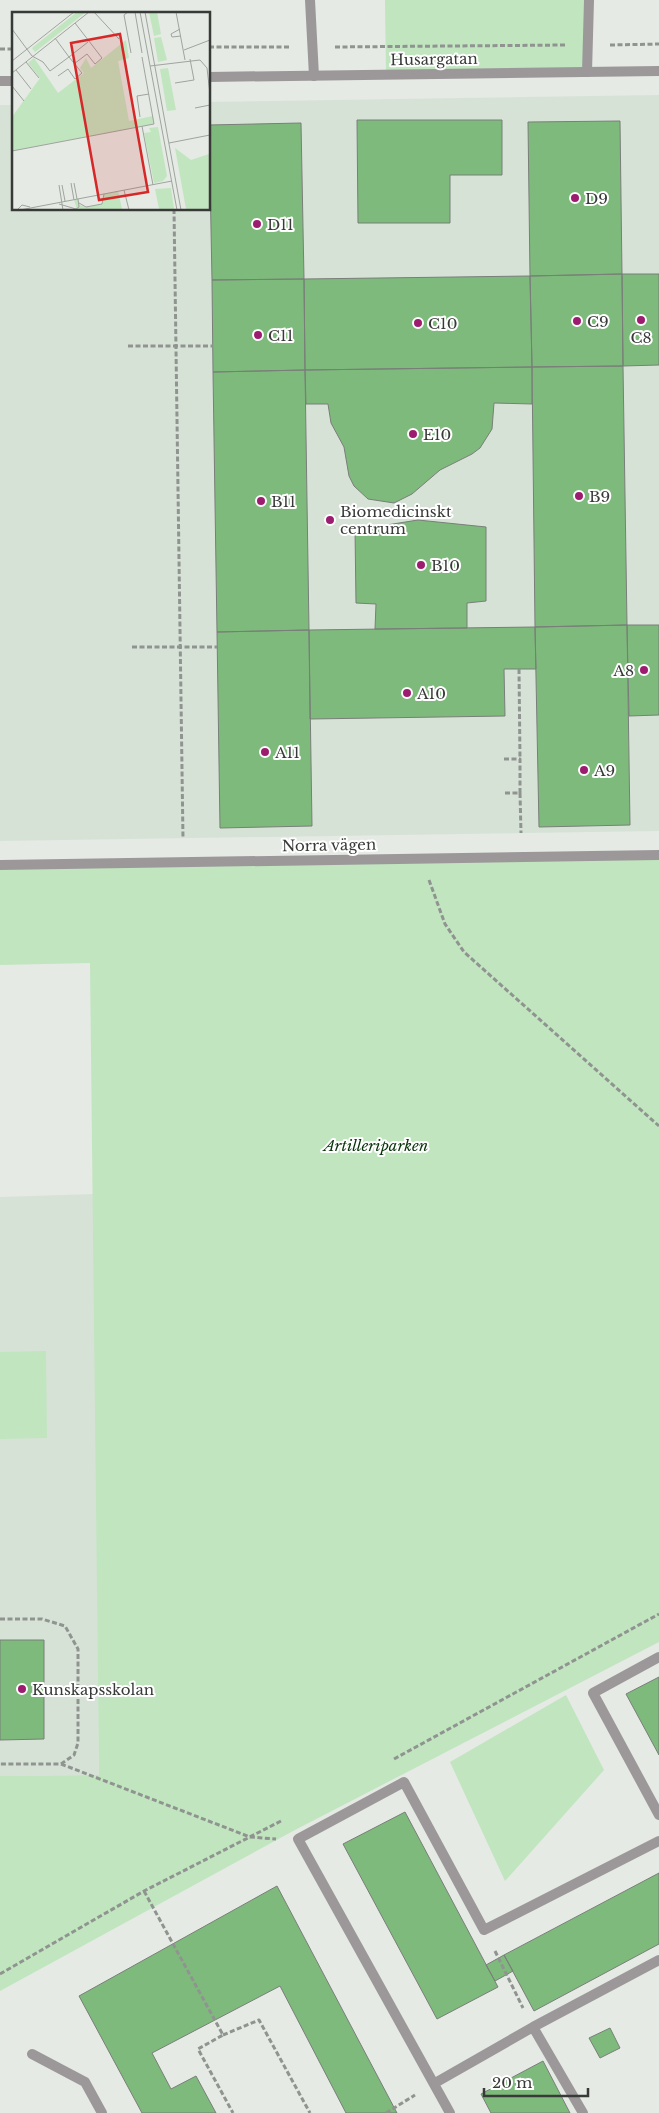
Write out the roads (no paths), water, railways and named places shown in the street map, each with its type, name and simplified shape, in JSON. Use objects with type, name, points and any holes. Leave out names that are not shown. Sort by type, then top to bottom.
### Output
[{"type":"street","points":[[310,0],[314,76]]},
{"type":"street","points":[[587,72],[589,0]]},
{"type":"street","name":"Husargatan","points":[[210,78],[659,71]]},
{"type":"street","name":"Norra vägen","points":[[0,865],[659,855]]},
{"type":"street","points":[[659,1657],[593,1693],[659,1815]]},
{"type":"street","points":[[450,2113],[298,1839],[404,1782],[484,1930],[659,1841]]},
{"type":"street","points":[[435,2083],[533,2027],[659,1960]]},
{"type":"street","points":[[533,2027],[583,2113]]},
{"type":"street","points":[[32,2054],[85,2082],[102,2113]]},
{"type":"place","name":"D9","points":[[575,198]]},
{"type":"place","name":"D11","points":[[257,224]]},
{"type":"place","name":"C8","points":[[641,320]]},
{"type":"place","name":"C9","points":[[577,321]]},
{"type":"place","name":"C10","points":[[418,323]]},
{"type":"place","name":"C11","points":[[258,335]]},
{"type":"place","name":"E10","points":[[413,434]]},
{"type":"place","name":"B9","points":[[579,496]]},
{"type":"place","name":"B11","points":[[261,501]]},
{"type":"place","name":"Biomedicinskt centrum","points":[[330,520]]},
{"type":"place","name":"B10","points":[[421,565]]},
{"type":"place","name":"A8","points":[[644,670]]},
{"type":"place","name":"A10","points":[[407,693]]},
{"type":"place","name":"A11","points":[[265,752]]},
{"type":"place","name":"A9","points":[[584,770]]},
{"type":"place","name":"Kunskapsskolan","points":[[22,1689]]},
{"type":"park label","name":"Artilleriparken","points":[[376,1145]]}]
